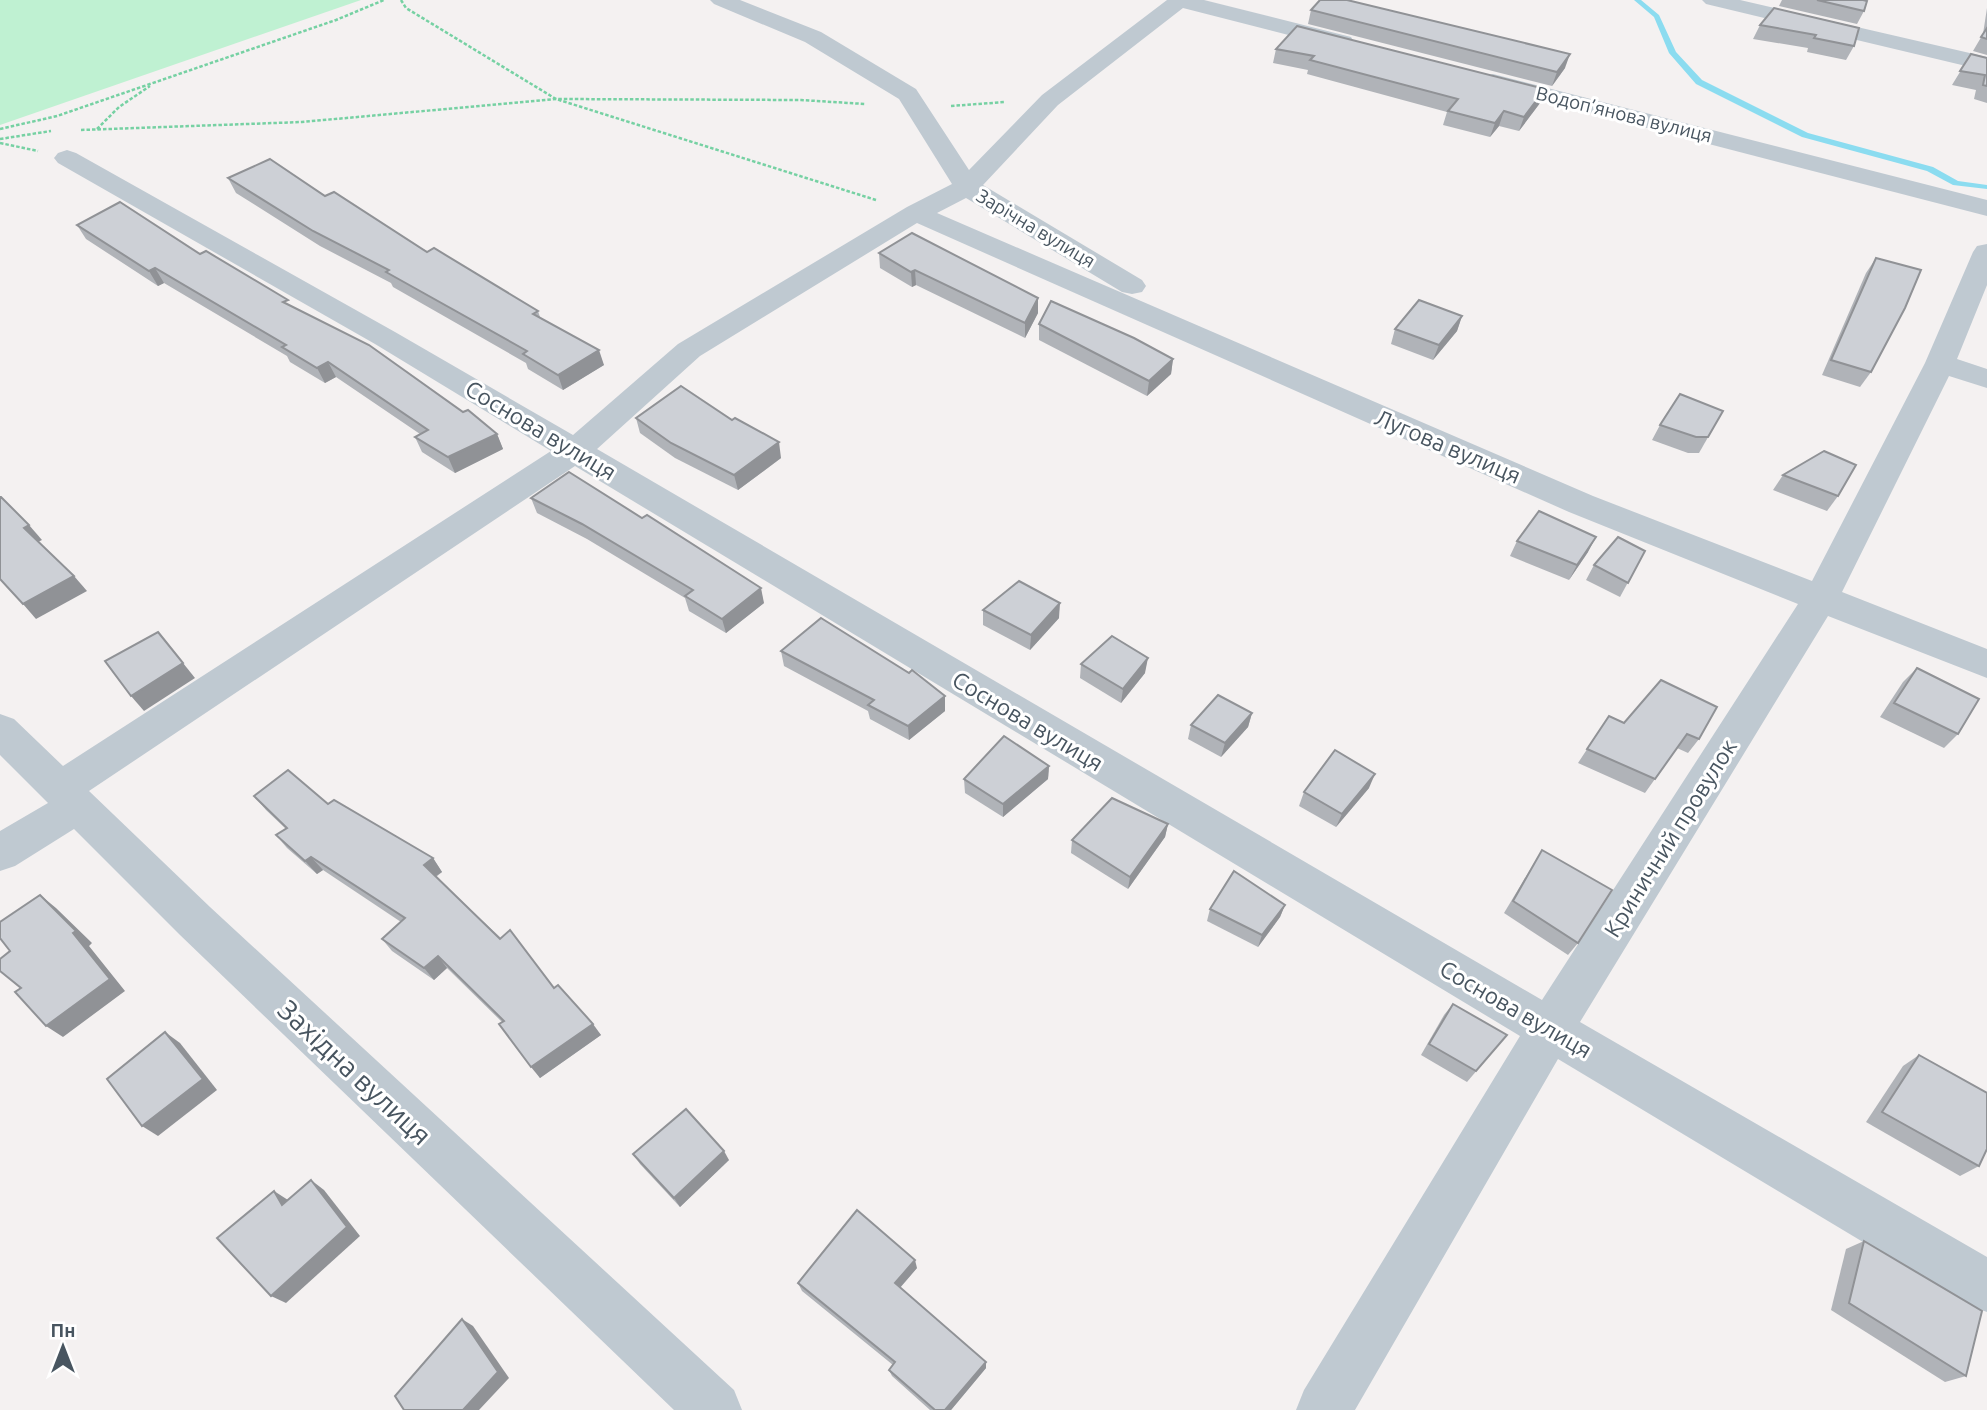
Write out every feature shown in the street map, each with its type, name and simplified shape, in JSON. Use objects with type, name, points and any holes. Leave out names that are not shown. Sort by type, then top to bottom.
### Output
[{"type":"street","name":"Зарічна вулиця","points":[[721,0],[813,37],[908,94],[967,187],[1271,370]]},
{"type":"street","points":[[0,853],[69,797],[575,451],[689,350],[916,213],[967,187],[1049,100],[1179,0],[1368,49]]},
{"type":"street","points":[[1713,0],[1987,64]]},
{"type":"street","name":"Водоп’янова вулиця","points":[[1476,76],[1987,208]]},
{"type":"street","name":"Соснова вулиця","points":[[68,139],[385,338],[1987,1286]]},
{"type":"street","name":"Лугова вулиця","points":[[916,213],[1581,503],[1987,664]]},
{"type":"street","name":"Криничний провулок","points":[[1324,1410],[1550,1029],[1821,598],[1940,363],[1987,252]]},
{"type":"street","points":[[1940,363],[1987,379]]},
{"type":"street","name":"Західна вулиця","points":[[0,730],[195,921],[714,1410]]},
{"type":"path","points":[[0,129],[57,116],[336,20],[384,0]]},
{"type":"path","points":[[401,0],[406,8],[556,99],[916,213]]},
{"type":"path","points":[[0,139],[68,139],[96,129],[119,107],[156,82]]},
{"type":"path","points":[[68,139],[96,129],[302,122],[556,99],[801,100],[916,107],[1049,100]]},
{"type":"green space","points":[[0,0],[361,0],[0,125]]},
{"type":"building","points":[[1320,0],[1347,0],[1570,54],[1557,72],[1311,10]]},
{"type":"building","points":[[1817,0],[1863,0],[1867,1],[1864,11]]},
{"type":"building","points":[[1774,8],[1859,28],[1854,46],[1814,38],[1816,35],[1760,25]]},
{"type":"building","points":[[1297,26],[1545,89],[1524,117],[1504,111],[1495,123],[1448,111],[1458,99],[1310,60],[1314,56],[1276,49]]},
{"type":"building","points":[[1987,28],[1987,39],[1981,37]]},
{"type":"building","points":[[1971,54],[1987,58],[1987,86],[1983,85],[1985,75],[1960,71]]},
{"type":"building","points":[[270,159],[325,196],[334,192],[427,252],[434,248],[538,311],[533,314],[599,350],[558,375],[523,354],[527,351],[386,272],[389,270],[313,231],[228,178]]},
{"type":"building","points":[[120,202],[200,254],[206,251],[288,300],[283,302],[369,345],[463,412],[468,410],[497,434],[448,457],[415,437],[428,430],[328,362],[317,368],[282,347],[286,345],[155,268],[149,271],[77,225]]},
{"type":"building","points":[[912,233],[1038,298],[1025,323],[915,270],[911,272],[879,253]]},
{"type":"building","points":[[1876,258],[1921,270],[1905,308],[1871,372],[1831,360]]},
{"type":"building","points":[[1419,300],[1462,316],[1439,345],[1395,329]]},
{"type":"building","points":[[1051,301],[1134,338],[1173,359],[1149,381],[1039,324]]},
{"type":"building","points":[[681,386],[732,420],[735,418],[779,442],[734,475],[671,443],[636,418]]},
{"type":"building","points":[[1680,394],[1723,411],[1708,437],[1696,437],[1660,425]]},
{"type":"building","points":[[1824,451],[1856,465],[1838,496],[1783,475]]},
{"type":"building","points":[[569,472],[642,518],[647,515],[761,588],[722,619],[685,596],[693,590],[582,524],[531,498]]},
{"type":"building","points":[[0,497],[29,525],[24,528],[74,576],[23,604],[0,579]]},
{"type":"building","points":[[1539,511],[1596,537],[1577,565],[1517,541]]},
{"type":"building","points":[[1618,537],[1645,551],[1628,583],[1594,565]]},
{"type":"building","points":[[1019,581],[1060,603],[1031,635],[983,610]]},
{"type":"building","points":[[821,618],[909,673],[912,670],[945,696],[908,726],[868,705],[874,700],[781,651]]},
{"type":"building","points":[[158,632],[183,663],[131,696],[105,661]]},
{"type":"building","points":[[1112,636],[1148,658],[1123,689],[1081,664]]},
{"type":"building","points":[[1917,668],[1979,699],[1958,734],[1894,703]]},
{"type":"building","points":[[1661,680],[1717,707],[1699,739],[1687,734],[1655,779],[1587,749],[1609,716],[1624,723]]},
{"type":"building","points":[[1218,695],[1252,713],[1225,743],[1191,725]]},
{"type":"building","points":[[1004,736],[1049,766],[1003,804],[964,779]]},
{"type":"building","points":[[1335,750],[1375,774],[1342,814],[1304,792]]},
{"type":"building","points":[[288,770],[328,804],[334,800],[433,858],[424,865],[500,939],[510,930],[554,988],[558,985],[593,1024],[531,1067],[499,1024],[504,1021],[438,956],[424,968],[382,939],[405,918],[311,857],[305,861],[276,835],[287,828],[254,796]]},
{"type":"building","points":[[1112,798],[1168,824],[1130,877],[1072,840]]},
{"type":"building","points":[[1542,850],[1612,890],[1578,943],[1513,901]]},
{"type":"building","points":[[1234,871],[1285,905],[1262,935],[1210,909]]},
{"type":"building","points":[[40,895],[76,931],[73,933],[110,979],[46,1026],[15,992],[21,988],[0,971],[0,959],[10,951],[0,938],[0,922]]},
{"type":"building","points":[[1453,1004],[1507,1035],[1476,1071],[1429,1044]]},
{"type":"building","points":[[165,1032],[203,1079],[142,1126],[107,1079]]},
{"type":"building","points":[[1919,1055],[1987,1093],[1987,1149],[1979,1166],[1882,1112]]},
{"type":"building","points":[[686,1109],[724,1151],[674,1198],[633,1154]]},
{"type":"building","points":[[311,1180],[347,1227],[271,1296],[217,1238],[274,1191],[282,1205]]},
{"type":"building","points":[[857,1210],[915,1260],[895,1283],[986,1362],[945,1410],[935,1410],[889,1370],[895,1362],[798,1283]]},
{"type":"building","points":[[1864,1241],[1982,1311],[1966,1376],[1849,1303]]},
{"type":"building","points":[[462,1319],[498,1372],[463,1410],[404,1410],[395,1396]]},
{"type":"waterway","points":[[1637,0],[1657,16],[1673,53],[1699,82],[1805,135],[1930,169],[1956,183],[1987,187]]}]
